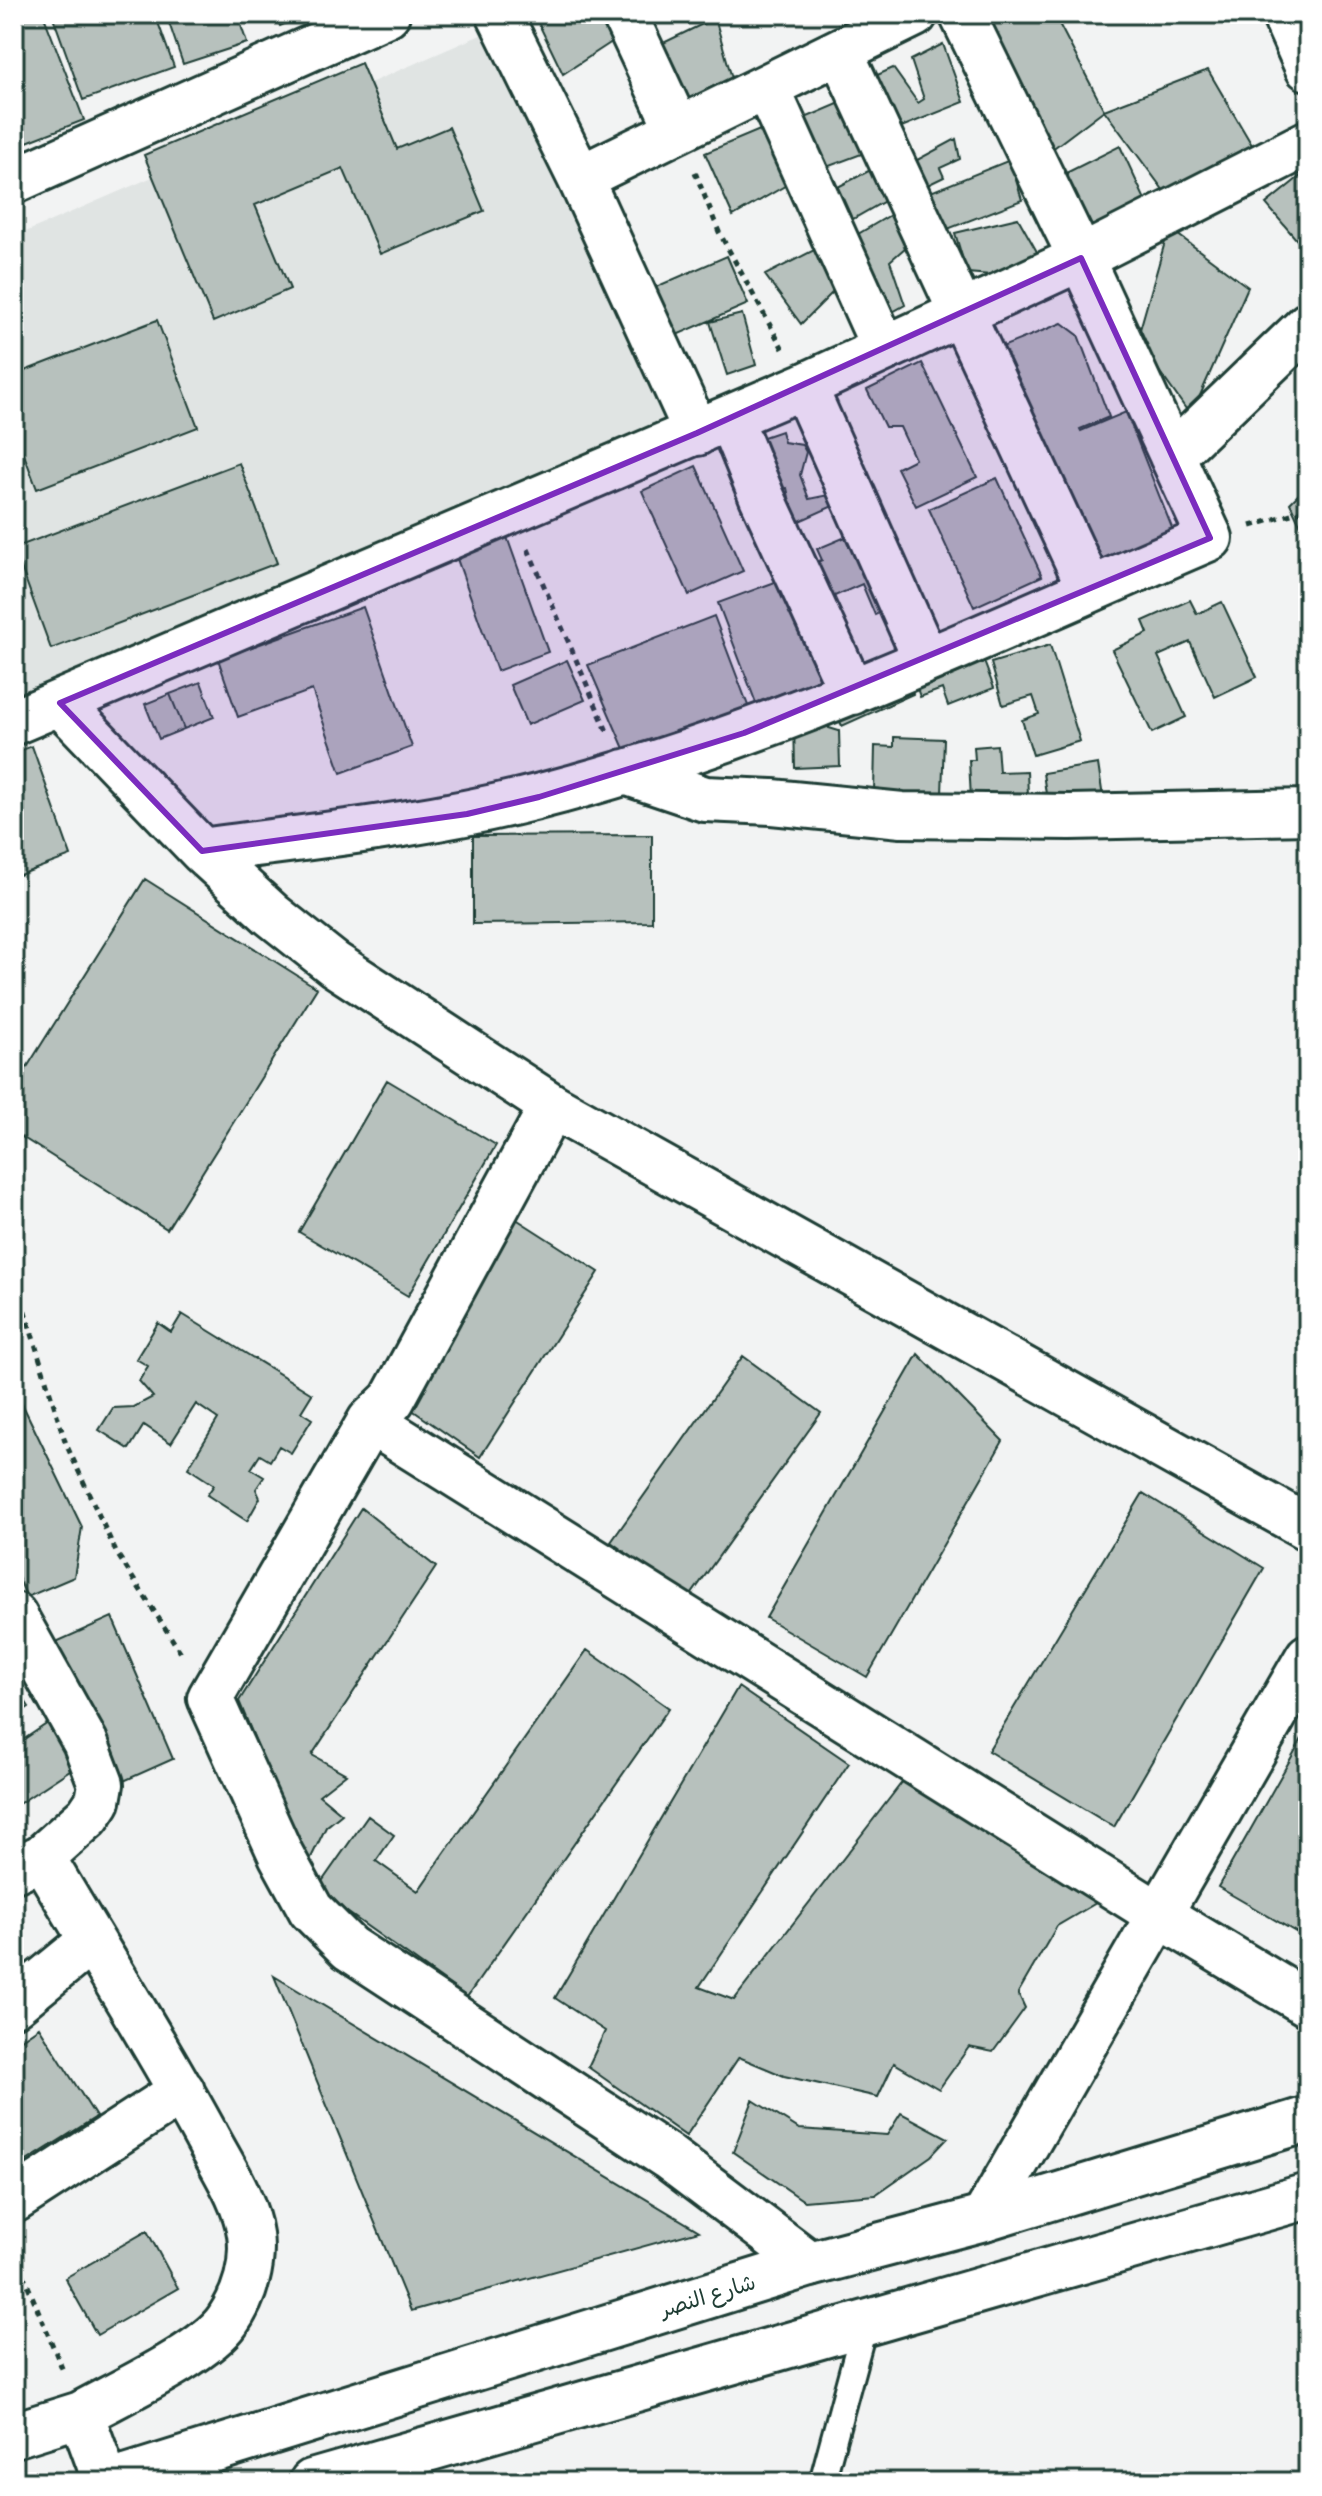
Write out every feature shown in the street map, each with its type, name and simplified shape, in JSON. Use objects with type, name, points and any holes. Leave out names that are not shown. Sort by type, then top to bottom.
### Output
[{"type":"street","points":[[14,181],[387,14]]},
{"type":"street","points":[[499,14],[580,178],[713,426],[762,497],[852,692]]},
{"type":"street","points":[[624,14],[678,130]]},
{"type":"street","points":[[580,178],[915,14]]},
{"type":"street","points":[[202,851],[467,814],[625,772],[744,733],[852,692],[1210,538],[1081,258],[962,14]]},
{"type":"street","points":[[1284,14],[1308,68]]},
{"type":"street","points":[[840,51],[1090,589]]},
{"type":"street","points":[[767,88],[884,348]]},
{"type":"street","points":[[14,722],[804,386],[1081,258],[1308,143]]},
{"type":"street","points":[[1172,456],[1308,325]]},
{"type":"street","points":[[804,386],[926,660]]},
{"type":"street","points":[[60,703],[202,851],[272,915],[334,964],[552,1106],[1308,1528]]},
{"type":"street","points":[[625,772],[705,799],[772,802],[902,815],[1070,817],[1308,812]]},
{"type":"street","points":[[552,1106],[392,1400],[370,1421],[210,1698],[311,1910],[349,1948],[668,2157],[810,2264]]},
{"type":"street","points":[[370,1421],[1158,1914],[1308,2004]]},
{"type":"street","points":[[14,1615],[85,1742],[101,1784],[98,1801],[88,1816],[28,1863],[91,1941],[182,2091],[234,2188],[250,2233],[250,2267],[242,2296],[227,2322],[206,2344],[81,2414],[14,2435]]},
{"type":"street","points":[[984,2218],[1308,1657]]},
{"type":"street","points":[[14,2004],[91,1941]]},
{"type":"street","points":[[14,2200],[182,2091]]},
{"type":"street","name":"شارع النصر","points":[[108,2482],[810,2264],[984,2218],[1308,2119]]},
{"type":"street","points":[[312,2482],[1308,2196]]},
{"type":"street","points":[[865,2323],[870,2248]]},
{"type":"street","points":[[81,2414],[108,2482]]},
{"type":"lane","points":[[822,2482],[865,2323]]},
{"type":"path","points":[[678,130],[719,232],[804,386]]},
{"type":"path","points":[[1210,538],[1308,509]]},
{"type":"path","points":[[511,512],[625,772]]},
{"type":"path","points":[[14,1276],[66,1444],[116,1552],[210,1698]]},
{"type":"path","points":[[14,2252],[81,2414]]},
{"type":"highlighted area","points":[[1081,258],[1210,538],[744,733],[539,797],[467,814],[202,851],[60,703],[697,433]]},
{"type":"shaded area","points":[[490,31],[676,423],[14,708],[14,237]]},
{"type":"building","points":[[14,14],[43,14],[84,120],[14,147]]},
{"type":"building","points":[[52,14],[155,14],[174,67],[83,100]]},
{"type":"building","points":[[166,14],[237,14],[247,43],[183,64]]},
{"type":"building","points":[[275,14],[309,14],[280,26]]},
{"type":"building","points":[[534,14],[611,14],[621,36],[563,74]]},
{"type":"building","points":[[985,14],[1054,14],[1104,110],[1051,150]]},
{"type":"building","points":[[715,18],[737,96],[684,115],[655,47]]},
{"type":"building","points":[[943,44],[964,102],[889,132],[864,81],[893,68],[918,103],[924,99],[911,60]]},
{"type":"building","points":[[361,63],[397,149],[449,127],[484,211],[380,254],[343,168],[255,205],[290,289],[213,322],[144,155]]},
{"type":"building","points":[[1208,70],[1259,157],[1167,195],[1104,110]]},
{"type":"building","points":[[852,98],[875,149],[824,168],[805,118]]},
{"type":"building","points":[[767,127],[797,179],[733,216],[705,153]]},
{"type":"building","points":[[956,139],[960,159],[940,168],[944,177],[915,191],[906,166]]},
{"type":"building","points":[[1120,146],[1147,204],[1090,240],[1064,174]]},
{"type":"building","points":[[1010,160],[1022,200],[935,234],[923,195]]},
{"type":"building","points":[[884,163],[895,195],[846,223],[832,190]]},
{"type":"building","points":[[1308,170],[1308,253],[1266,204]]},
{"type":"building","points":[[897,211],[914,240],[890,261],[905,305],[878,320],[848,240]]},
{"type":"building","points":[[1018,218],[1045,266],[1016,277],[967,273],[955,233]]},
{"type":"building","points":[[1169,228],[1248,287],[1191,416],[1137,340]]},
{"type":"building","points":[[818,248],[837,288],[801,324],[765,275]]},
{"type":"building","points":[[727,256],[748,304],[663,341],[642,293]]},
{"type":"building","points":[[742,314],[756,365],[727,375],[710,322]]},
{"type":"building","points":[[157,320],[198,427],[37,489],[14,428],[14,375]]},
{"type":"building","points":[[1062,323],[1078,335],[1109,417],[1081,431],[1126,412],[1176,538],[1088,570],[992,351]]},
{"type":"building","points":[[922,363],[977,477],[916,506],[897,468],[915,459],[900,427],[885,427],[867,390]]},
{"type":"building","points":[[781,431],[784,442],[802,445],[806,452],[800,475],[809,499],[829,495],[833,506],[782,529],[776,514],[791,507],[787,488],[769,493],[749,442]]},
{"type":"building","points":[[239,463],[277,563],[51,649],[14,548]]},
{"type":"building","points":[[696,466],[743,571],[689,595],[642,491]]},
{"type":"building","points":[[997,478],[1042,576],[974,607],[929,509]]},
{"type":"building","points":[[1308,485],[1308,541],[1290,503]]},
{"type":"building","points":[[855,533],[888,609],[875,615],[862,584],[821,602],[802,569],[822,560],[817,549]]},
{"type":"building","points":[[507,537],[548,652],[497,671],[456,556]]},
{"type":"building","points":[[786,578],[823,678],[756,703],[718,603]]},
{"type":"building","points":[[1190,600],[1197,614],[1222,602],[1257,677],[1215,697],[1190,642],[1158,656],[1186,717],[1152,733],[1112,650],[1148,633],[1143,621]]},
{"type":"building","points":[[363,607],[412,747],[341,773],[312,690],[238,717],[218,659]]},
{"type":"building","points":[[714,616],[750,711],[628,758],[588,665]]},
{"type":"building","points":[[1050,645],[1080,741],[1033,755],[1022,720],[1039,714],[1033,696],[1003,705],[991,663]]},
{"type":"building","points":[[980,651],[994,688],[948,706],[942,689],[920,697],[913,676]]},
{"type":"building","points":[[567,660],[585,700],[527,725],[510,685]]},
{"type":"building","points":[[907,678],[913,694],[842,726],[835,711]]},
{"type":"building","points":[[201,682],[214,717],[184,729],[170,694]]},
{"type":"building","points":[[170,694],[184,729],[159,739],[145,704]]},
{"type":"building","points":[[828,712],[829,728],[839,731],[840,766],[795,768],[794,721]]},
{"type":"building","points":[[894,737],[944,739],[942,794],[874,792],[875,746],[894,747]]},
{"type":"building","points":[[997,745],[999,772],[1027,771],[1028,795],[971,799],[969,760],[975,760],[974,747]]},
{"type":"building","points":[[32,746],[71,856],[14,877],[14,753]]},
{"type":"building","points":[[1098,764],[1105,811],[1048,808],[1043,773]]},
{"type":"building","points":[[652,835],[652,922],[473,924],[473,836]]},
{"type":"building","points":[[145,879],[317,988],[167,1229],[14,1132],[14,1088]]},
{"type":"building","points":[[387,1080],[496,1145],[408,1296],[299,1232]]},
{"type":"building","points":[[510,1215],[599,1272],[480,1457],[405,1405]]},
{"type":"building","points":[[182,1314],[312,1394],[301,1412],[312,1419],[291,1453],[279,1446],[270,1461],[260,1455],[251,1469],[264,1477],[256,1489],[260,1498],[247,1521],[207,1495],[214,1485],[188,1468],[218,1419],[196,1404],[171,1443],[144,1425],[129,1449],[99,1430],[113,1408],[134,1407],[153,1397],[139,1381],[148,1366],[136,1359],[158,1323],[171,1332]]},
{"type":"building","points":[[918,1354],[1003,1441],[867,1677],[766,1618]]},
{"type":"building","points":[[743,1356],[821,1413],[689,1598],[611,1542]]},
{"type":"building","points":[[14,1387],[82,1527],[74,1577],[27,1597],[14,1569]]},
{"type":"building","points":[[1143,1493],[1264,1568],[1114,1827],[988,1751]]},
{"type":"building","points":[[361,1508],[436,1567],[312,1755],[346,1774],[319,1795],[342,1814],[326,1827],[307,1866],[239,1701]]},
{"type":"building","points":[[112,1617],[173,1759],[117,1784],[56,1642]]},
{"type":"building","points":[[587,1650],[669,1708],[467,1997],[316,1890],[368,1816],[394,1835],[376,1861],[418,1891]]},
{"type":"building","points":[[14,1684],[29,1707],[14,1717]]},
{"type":"building","points":[[738,1687],[849,1763],[699,1987],[734,2000],[903,1781],[1096,1903],[1057,1926],[1018,1993],[1025,2008],[993,2052],[969,2047],[939,2089],[894,2063],[878,2097],[784,2076],[739,2057],[686,2136],[588,2067],[605,2031],[555,1998]]},
{"type":"building","points":[[54,1719],[82,1762],[14,1807],[14,1746]]},
{"type":"building","points":[[1308,1728],[1308,1939],[1218,1887]]},
{"type":"building","points":[[274,1976],[699,2231],[411,2311]]},
{"type":"building","points":[[39,2027],[96,2117],[14,2169],[14,2044]]},
{"type":"building","points":[[753,2100],[799,2129],[887,2135],[901,2113],[948,2138],[931,2156],[875,2195],[804,2201],[733,2152]]},
{"type":"building","points":[[147,2231],[178,2288],[97,2335],[65,2278]]}]
